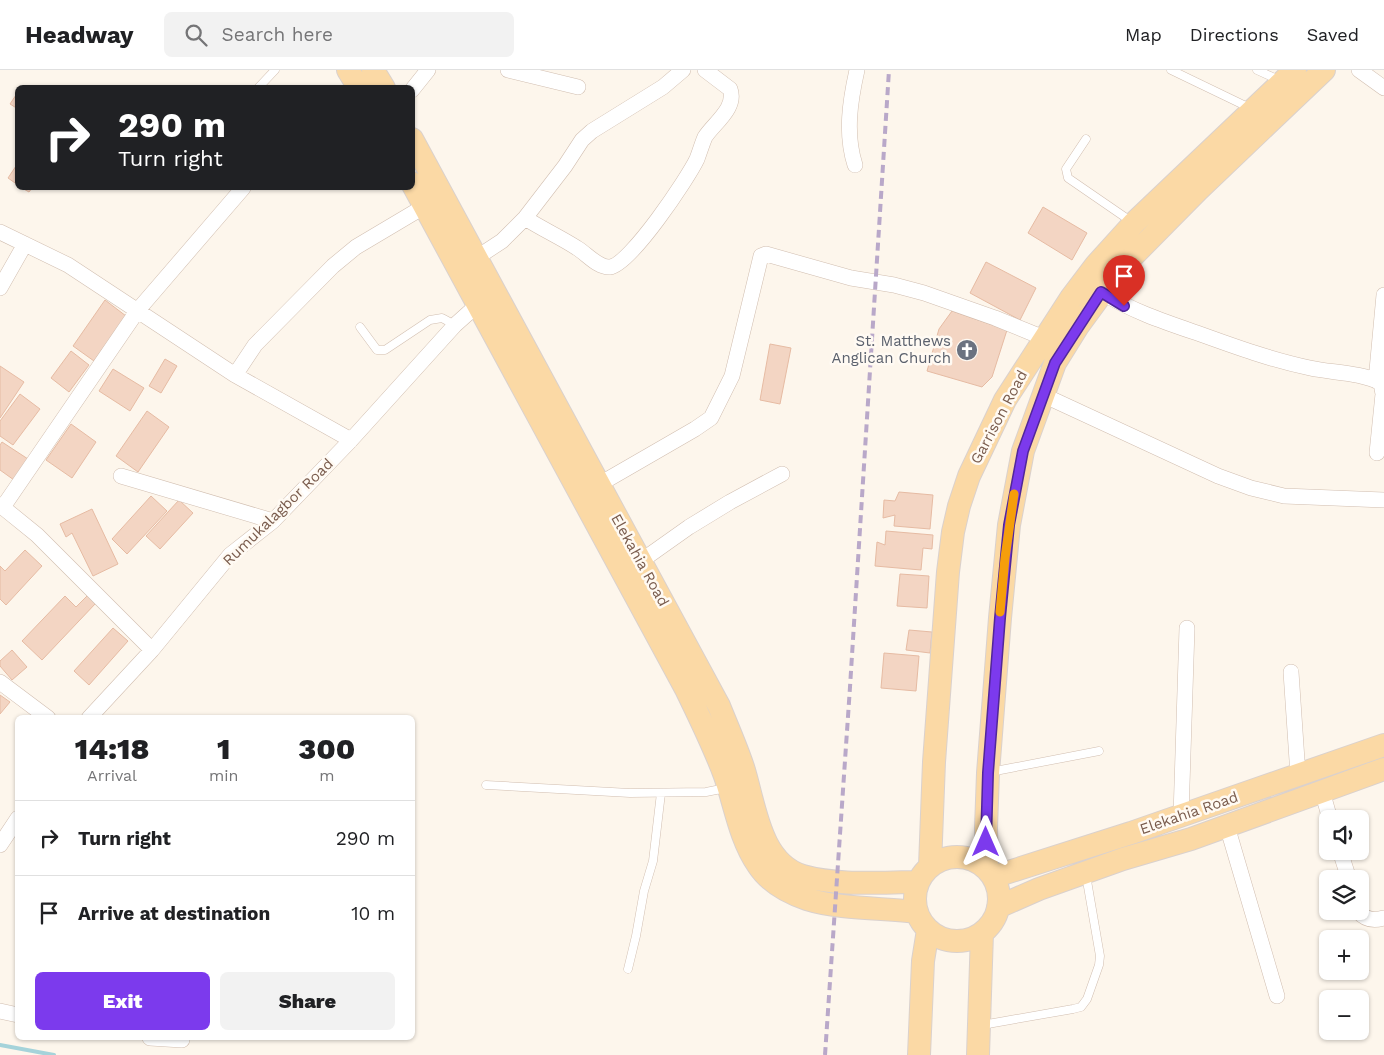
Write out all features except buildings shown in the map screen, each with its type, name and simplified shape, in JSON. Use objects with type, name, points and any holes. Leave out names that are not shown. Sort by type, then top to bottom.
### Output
[{"type":"main road","name":"Garrison Road","points":[[990,873],[986,828],[988,773],[1009,525],[1023,451],[1055,363],[1101,292],[1119,270],[1191,197],[1324,70]]},
{"type":"main road","name":"Garrison Road","points":[[924,874],[953,532],[969,476],[1005,400],[1044,338],[1096,265],[1134,223],[1289,76]]},
{"type":"main road","points":[[358,80],[374,85]]},
{"type":"main road","name":"Elekahia Road","points":[[415,146],[468,264],[708,734],[752,855],[765,874],[776,883],[808,899],[922,921]]},
{"type":"main road","name":"Elekahia Road","points":[[415,188],[425,206],[468,264]]},
{"type":"main road","name":"Elekahia Road","points":[[486,298],[598,485],[719,706],[734,740],[764,839],[775,856],[788,868],[802,876],[824,880],[924,874]]},
{"type":"main road","name":"Elekahia Road","points":[[990,873],[1075,852],[1384,745]]},
{"type":"main road","name":"Elekahia Road","points":[[998,907],[1039,889],[1227,826],[1384,769]]},
{"type":"main road","points":[[919,1055],[923,961],[922,921],[915,897],[924,874],[939,860],[959,856],[979,862],[990,873],[998,887],[998,907],[992,922],[982,933],[968,940],[953,941],[939,938],[922,921]]},
{"type":"main road","points":[[978,1054],[982,933]]},
{"type":"street","points":[[415,86],[428,70]]},
{"type":"street","points":[[508,70],[578,87]]},
{"type":"street","points":[[468,264],[502,241],[525,218],[565,166],[582,140],[592,131],[663,88],[683,70]]},
{"type":"street","points":[[525,218],[602,265],[611,267],[621,261],[670,204],[697,158],[702,143],[711,128],[726,111],[731,98],[730,89],[704,70]]},
{"type":"street","points":[[854,165],[849,148],[849,137],[853,88],[857,70]]},
{"type":"street","points":[[1359,70],[1384,88]]},
{"type":"street","points":[[152,650],[37,535],[2,506],[138,310],[241,190]]},
{"type":"street","points":[[236,375],[255,345],[333,266],[356,246],[425,206]]},
{"type":"street","points":[[0,232],[68,266],[236,375],[351,440]]},
{"type":"street","points":[[0,288],[25,244]]},
{"type":"street","points":[[598,485],[711,418],[732,376],[761,256],[766,254],[851,278],[885,283],[924,293],[995,318],[1044,338]]},
{"type":"street","points":[[1101,292],[1124,306],[1150,317],[1253,353],[1310,368],[1376,380],[1381,383],[1383,394],[1377,453]]},
{"type":"street","points":[[1376,380],[1384,296]]},
{"type":"street","name":"Rumukalagbor Road","points":[[92,715],[152,650],[230,556],[272,521],[351,440],[456,325],[486,298]]},
{"type":"street","points":[[1043,395],[1218,476],[1251,488],[1284,496],[1384,500]]},
{"type":"street","points":[[641,562],[697,522],[782,474]]},
{"type":"street","points":[[121,476],[272,521]]},
{"type":"street","points":[[1181,816],[1187,628]]},
{"type":"street","points":[[1291,672],[1298,775]]},
{"type":"street","points":[[0,682],[44,715]]},
{"type":"street","points":[[1322,791],[1327,810]]},
{"type":"street","points":[[0,844],[15,822]]},
{"type":"street","points":[[1227,826],[1277,996]]},
{"type":"street","points":[[1369,919],[1384,918]]},
{"type":"street","points":[[0,1011],[15,1014]]},
{"type":"lane","points":[[261,85],[275,70]]},
{"type":"lane","points":[[1171,70],[1254,109]]},
{"type":"lane","points":[[1257,70],[1289,76]]},
{"type":"lane","points":[[1086,139],[1066,169],[1068,178],[1134,223]]},
{"type":"lane","points":[[360,327],[377,350],[380,351],[385,350],[430,320],[442,318],[456,325]]},
{"type":"lane","points":[[988,773],[1099,751]]},
{"type":"lane","points":[[486,785],[630,793],[706,792],[728,787]]},
{"type":"lane","points":[[628,968],[644,892],[653,861],[661,792]]},
{"type":"lane","points":[[978,1026],[1081,1007],[1087,999],[1096,976],[1100,956],[1085,873]]},
{"type":"waterway","points":[[0,1045],[54,1055]]},
{"type":"railway","points":[[825,1055],[889,70]]},
{"type":"slow traffic","points":[[1000,612],[1014,494]]},
{"type":"place","name":"St. Matthews Anglican Church","points":[[967,350]]},
{"type":"route","points":[[986,842],[988,773],[1005,558],[1015,488],[1023,451],[1055,363],[1101,292],[1124,306]]}]
